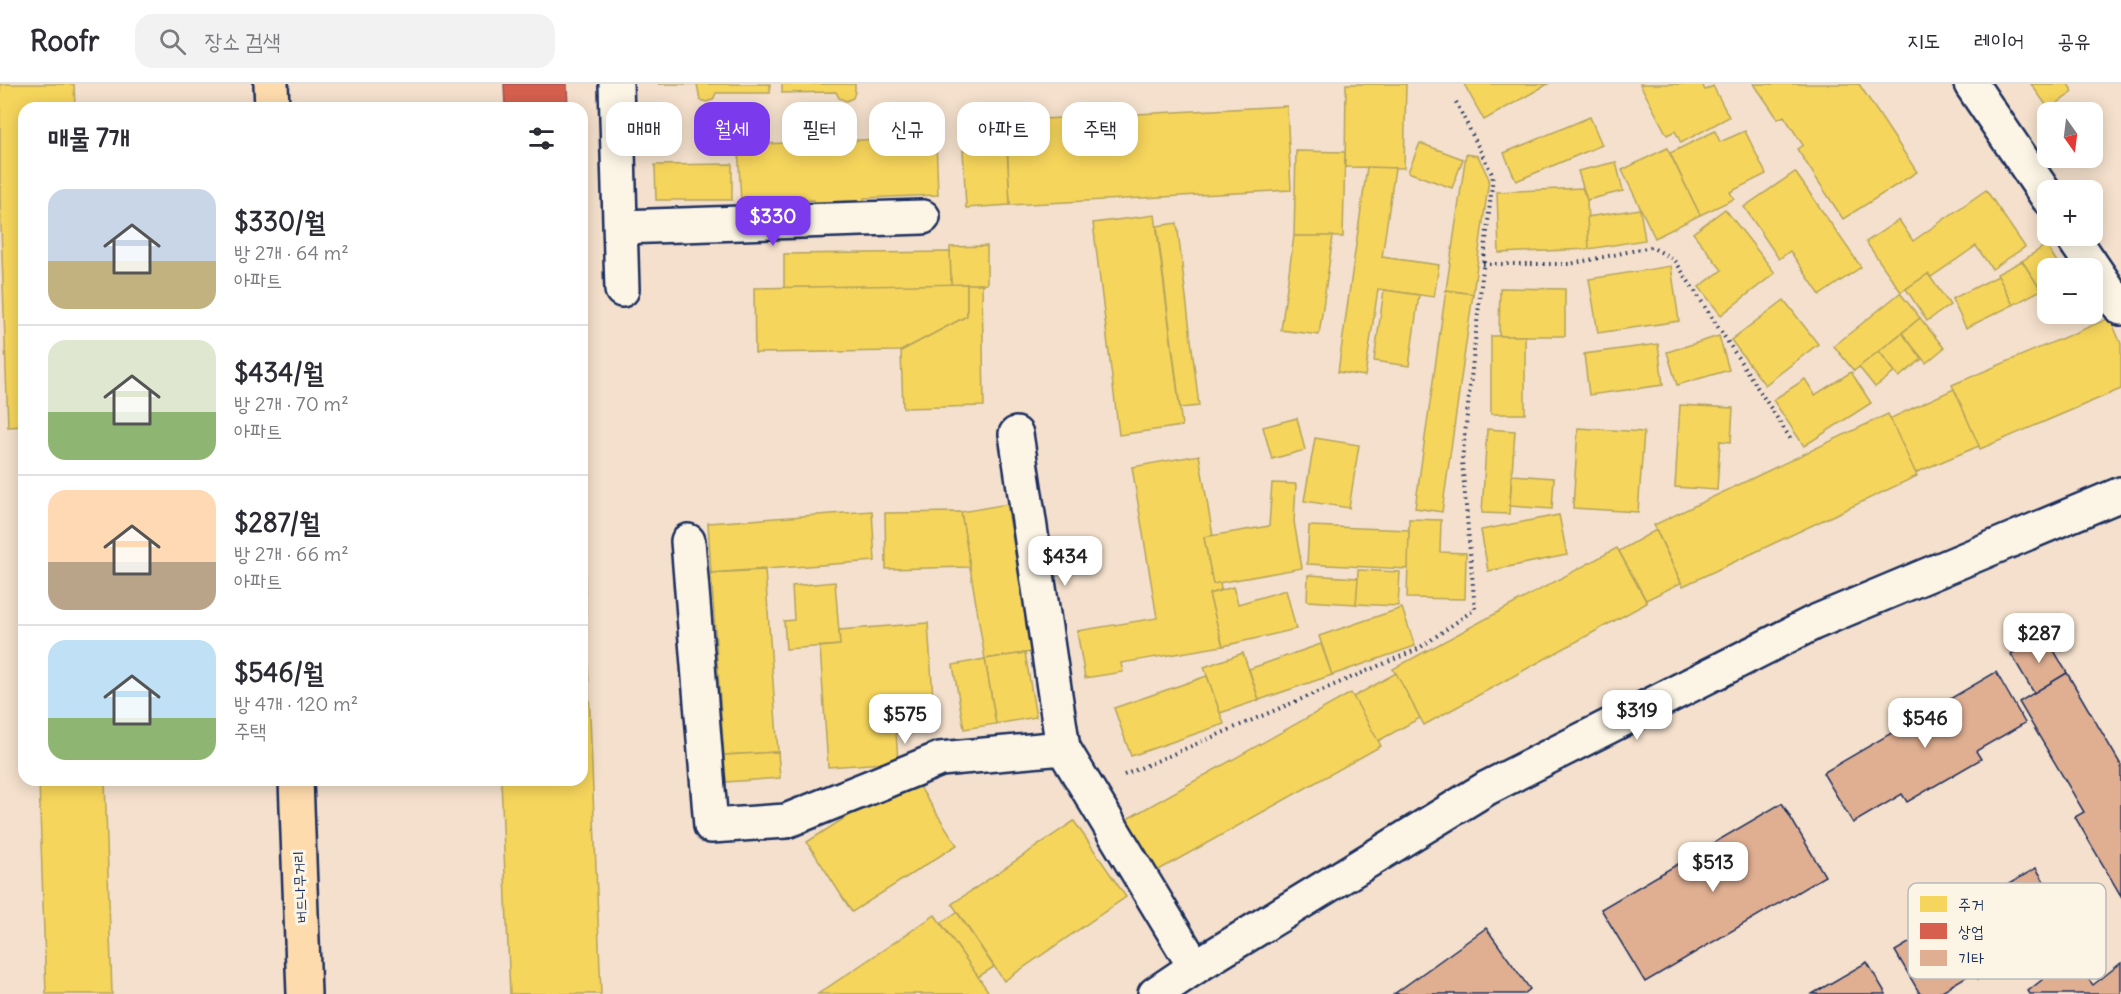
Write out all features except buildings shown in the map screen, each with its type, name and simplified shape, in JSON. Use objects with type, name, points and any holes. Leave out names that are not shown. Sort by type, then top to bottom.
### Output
[{"type":"main road","points":[[271,84],[272,102]]},
{"type":"main road","name":"버드나무거리","points":[[296,786],[304,994]]},
{"type":"street","points":[[616,84],[622,290]]},
{"type":"street","points":[[1971,84],[2037,182]]},
{"type":"street","points":[[621,226],[923,217]]},
{"type":"street","points":[[2080,246],[2121,308]]},
{"type":"street","points":[[1016,434],[1063,748],[1195,967]]},
{"type":"street","points":[[1155,994],[1195,967],[1487,788],[1813,623],[2121,494]]},
{"type":"street","points":[[688,541],[711,826],[786,821],[940,759],[1063,748]]},
{"type":"path","points":[[1087,789],[1137,770],[1418,649],[1475,609],[1462,461],[1492,176],[1454,98]]},
{"type":"path","points":[[1483,264],[1570,264],[1651,247],[1674,258],[1792,441]]}]
